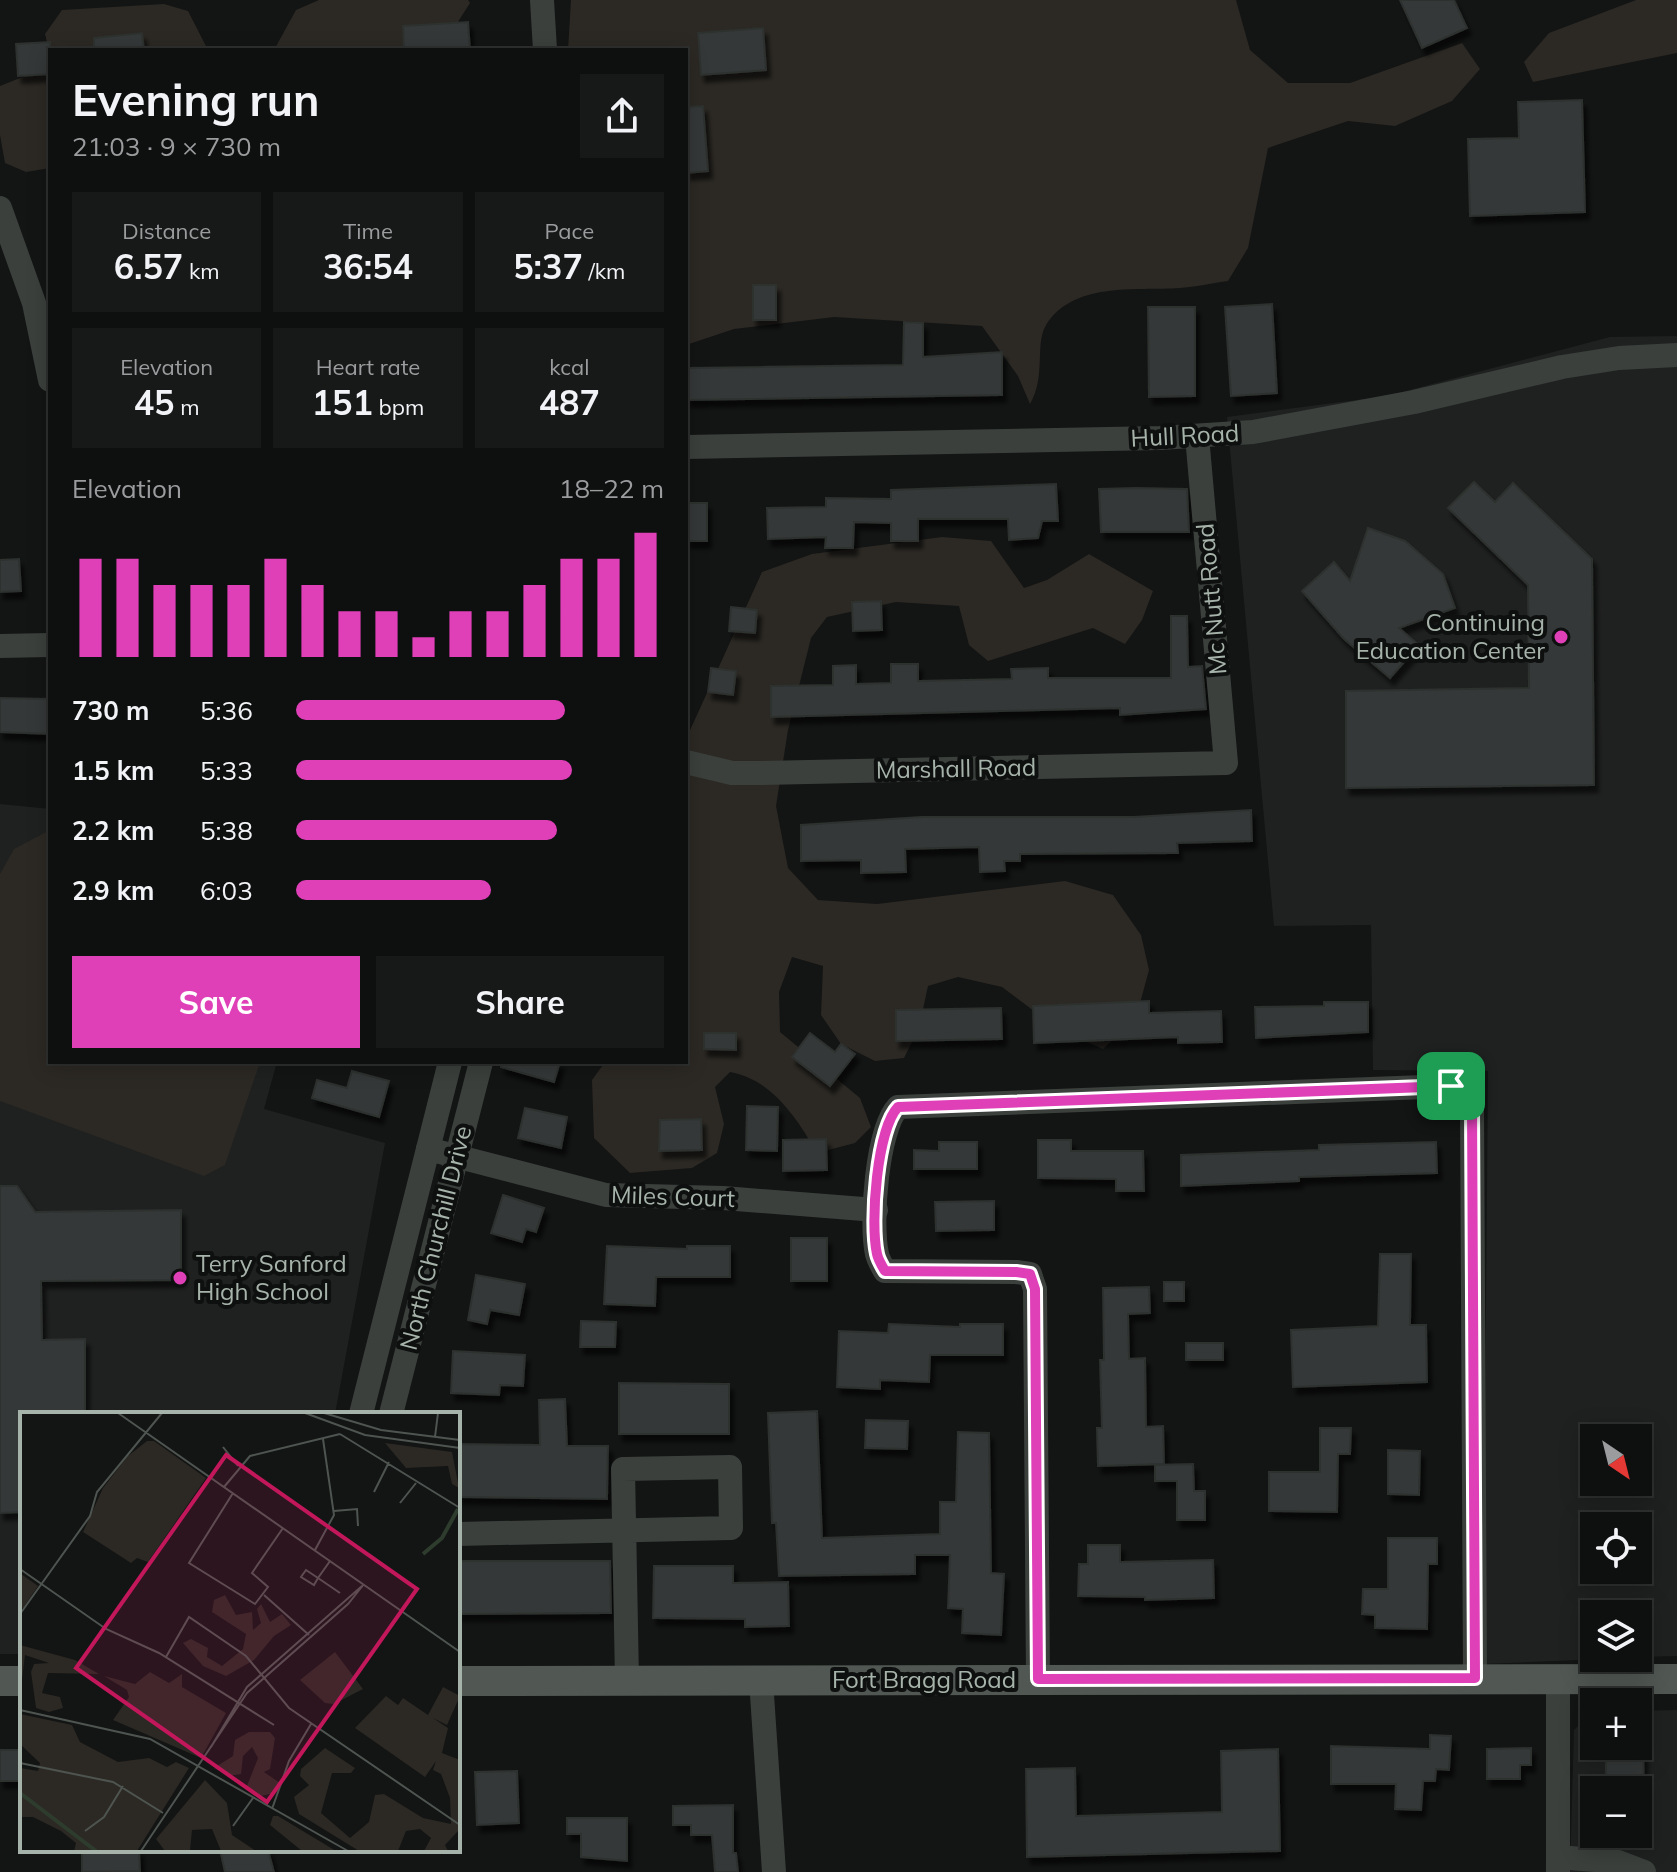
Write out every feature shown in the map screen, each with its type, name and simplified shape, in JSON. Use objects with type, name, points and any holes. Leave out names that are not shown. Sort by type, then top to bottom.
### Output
[{"type":"main road","name":"Fort Bragg Road","points":[[460,1681],[1677,1679]]},
{"type":"street","points":[[542,0],[545,48]]},
{"type":"street","points":[[0,208],[34,303],[48,370]]},
{"type":"street","name":"Hull Road","points":[[688,447],[1197,436],[1253,432],[1576,365],[1619,358],[1677,355]]},
{"type":"street","name":"Mc Nutt Road","points":[[1197,436],[1226,763]]},
{"type":"street","points":[[0,646],[48,645]]},
{"type":"street","name":"Marshall Road","points":[[688,762],[732,773],[1226,763]]},
{"type":"street","name":"North Churchill Drive","points":[[362,1412],[449,1064]]},
{"type":"street","name":"North Churchill Drive","points":[[392,1412],[480,1064]]},
{"type":"street","points":[[1038,1679],[1035,1289],[1030,1274],[885,1271],[877,1255],[876,1210],[882,1142],[888,1118],[898,1107],[1451,1086],[1466,1090],[1472,1106],[1475,1678]]},
{"type":"street","name":"Miles Court","points":[[428,1149],[606,1195],[723,1198],[876,1210]]},
{"type":"street","points":[[460,1534],[624,1531],[731,1528],[730,1467],[623,1469],[624,1531],[627,1680]]},
{"type":"street","points":[[1558,1678],[1558,1864],[1618,1862],[1644,1872]]},
{"type":"street","points":[[761,1680],[774,1872]]},
{"type":"shaded area","points":[[319,0],[468,0],[470,3],[441,48],[275,48],[296,10]]},
{"type":"shaded area","points":[[571,0],[1236,0],[1250,50],[1288,83],[1350,83],[1462,43],[1480,69],[1452,101],[1395,126],[1348,121],[1268,148],[1248,248],[1228,281],[1186,287],[1106,291],[1071,302],[1056,312],[1045,327],[1038,383],[1030,404],[1018,376],[982,326],[834,317],[734,329],[688,344],[688,48],[568,48]]},
{"type":"shaded area","points":[[1636,0],[1677,0],[1677,53],[1533,82],[1524,62],[1549,33]]},
{"type":"shaded area","points":[[164,4],[188,11],[207,48],[48,48],[45,34],[62,10]]},
{"type":"shaded area","points":[[48,67],[48,168],[26,172],[5,163],[0,135],[0,86]]},
{"type":"shaded area","points":[[1677,336],[1677,1656],[1652,1657],[1652,1600],[1580,1600],[1580,1660],[1483,1664],[1488,1071],[1373,1070],[1371,925],[1274,926],[1227,417],[1387,396],[1610,337]]},
{"type":"shaded area","points":[[942,537],[991,541],[1024,588],[1047,580],[1089,554],[1153,591],[1142,620],[1125,644],[1093,628],[988,661],[969,645],[959,606],[896,602],[827,617],[811,638],[788,730],[776,806],[788,868],[818,900],[877,904],[1065,881],[1113,895],[1141,935],[1149,970],[1136,1018],[1103,1049],[1058,1029],[1002,987],[958,977],[928,986],[919,1028],[904,1058],[875,1061],[841,1044],[821,1015],[823,966],[792,957],[779,992],[780,1032],[860,1098],[871,1127],[855,1143],[817,1153],[801,1127],[770,1091],[745,1076],[730,1072],[715,1087],[724,1124],[717,1153],[692,1168],[630,1173],[594,1138],[592,1080],[604,1064],[688,1064],[688,735],[762,572],[812,554]]},
{"type":"shaded area","name":"Terry Sanford High School","points":[[0,804],[48,809],[48,1064],[276,1064],[264,1109],[385,1143],[335,1412],[20,1412],[20,1654],[0,1654]]},
{"type":"shaded area","points":[[48,831],[48,1064],[259,1064],[225,1165],[204,1176],[0,1101],[0,874],[14,849]]},
{"type":"shaded area","points":[[1677,1710],[1677,1872],[1570,1872],[1574,1730],[1580,1724],[1580,1760],[1652,1760],[1652,1711]]},
{"type":"building","points":[[1400,0],[1454,0],[1467,28],[1422,48]]},
{"type":"building","points":[[468,22],[470,48],[404,48],[403,26]]},
{"type":"building","points":[[763,28],[766,70],[701,75],[698,33]]},
{"type":"building","points":[[142,33],[144,48],[94,48],[94,38]]},
{"type":"building","points":[[50,42],[48,74],[18,76],[16,44]]},
{"type":"building","points":[[1582,100],[1585,212],[1470,216],[1468,139],[1519,138],[1518,102]]},
{"type":"building","points":[[703,106],[708,171],[688,173],[688,107]]},
{"type":"building","points":[[753,285],[776,285],[776,320],[753,320]]},
{"type":"building","points":[[1272,304],[1277,393],[1231,396],[1225,307]]},
{"type":"building","points":[[1148,307],[1195,307],[1195,396],[1149,397]]},
{"type":"building","points":[[904,322],[923,323],[923,357],[1002,352],[1002,395],[688,400],[688,368],[903,365]]},
{"type":"building","name":"Continuing Education Center","points":[[1474,482],[1495,502],[1513,483],[1592,559],[1594,785],[1346,788],[1346,691],[1529,688],[1528,585],[1448,508]]},
{"type":"building","points":[[1056,484],[1058,521],[1042,521],[1038,538],[1009,540],[1008,519],[918,519],[918,541],[891,541],[891,523],[854,522],[853,548],[825,548],[826,537],[768,539],[767,508],[826,507],[826,498],[891,499],[891,490]]},
{"type":"building","points":[[1099,489],[1187,489],[1189,532],[1101,532]]},
{"type":"building","points":[[688,503],[707,503],[707,541],[688,541]]},
{"type":"building","points":[[1368,528],[1405,541],[1443,574],[1455,608],[1399,628],[1419,645],[1390,678],[1344,639],[1302,591],[1334,562],[1350,581]]},
{"type":"building","points":[[19,559],[21,591],[0,592],[0,560]]},
{"type":"building","points":[[881,601],[882,630],[853,631],[852,602]]},
{"type":"building","points":[[731,607],[757,610],[755,633],[729,631]]},
{"type":"building","points":[[1171,616],[1187,616],[1188,667],[1202,666],[1206,709],[1120,715],[1120,708],[771,717],[771,686],[833,685],[833,666],[856,665],[856,684],[891,683],[891,664],[918,664],[918,681],[1012,679],[1011,669],[1048,668],[1048,678],[1171,678]]},
{"type":"building","points":[[711,668],[736,671],[733,695],[708,692]]},
{"type":"building","points":[[0,698],[48,699],[48,734],[0,732]]},
{"type":"building","points":[[1251,810],[1252,841],[1177,843],[1178,853],[1020,854],[1020,861],[1004,861],[1005,871],[980,872],[979,847],[905,849],[906,872],[861,873],[861,860],[801,861],[801,825],[921,817],[1134,817]]},
{"type":"building","points":[[1149,1001],[1149,1013],[1221,1011],[1222,1042],[1178,1043],[1178,1037],[1034,1043],[1033,1006]]},
{"type":"building","points":[[1324,1002],[1368,1002],[1368,1032],[1256,1038],[1255,1007],[1324,1006]]},
{"type":"building","points":[[1001,1008],[1002,1039],[896,1041],[896,1010]]},
{"type":"building","points":[[704,1033],[736,1033],[736,1050],[704,1049]]},
{"type":"building","points":[[810,1033],[835,1052],[841,1044],[855,1054],[830,1086],[792,1057]]},
{"type":"building","points":[[502,1064],[559,1064],[554,1082],[501,1067]]},
{"type":"building","points":[[352,1071],[389,1081],[379,1117],[312,1098],[317,1080],[347,1088]]},
{"type":"building","points":[[747,1106],[778,1107],[777,1151],[746,1150]]},
{"type":"building","points":[[525,1108],[567,1117],[561,1148],[518,1138]]},
{"type":"building","points":[[701,1119],[702,1150],[659,1151],[660,1120]]},
{"type":"building","points":[[826,1139],[827,1170],[783,1171],[783,1140]]},
{"type":"building","points":[[1038,1140],[1071,1140],[1071,1151],[1143,1151],[1144,1191],[1116,1191],[1116,1179],[1038,1178]]},
{"type":"building","points":[[939,1142],[977,1142],[977,1169],[914,1169],[914,1150],[939,1151]]},
{"type":"building","points":[[1436,1142],[1437,1173],[1299,1177],[1299,1181],[1181,1186],[1181,1155],[1319,1150],[1319,1145]]},
{"type":"building","points":[[0,1186],[17,1186],[35,1212],[181,1210],[181,1280],[41,1281],[42,1340],[85,1339],[85,1412],[20,1412],[20,1512],[0,1513]]},
{"type":"building","points":[[503,1195],[544,1208],[536,1232],[526,1229],[522,1242],[491,1233]]},
{"type":"building","points":[[994,1201],[994,1230],[936,1231],[935,1202]]},
{"type":"building","points":[[791,1238],[827,1238],[827,1281],[791,1281]]},
{"type":"building","points":[[607,1246],[687,1249],[687,1246],[730,1246],[730,1277],[656,1277],[655,1306],[604,1304]]},
{"type":"building","points":[[1380,1254],[1411,1254],[1410,1325],[1426,1325],[1427,1382],[1293,1387],[1291,1330],[1378,1326]]},
{"type":"building","points":[[476,1275],[525,1284],[519,1315],[490,1310],[487,1324],[468,1320]]},
{"type":"building","points":[[1164,1282],[1184,1282],[1184,1301],[1164,1301]]},
{"type":"building","points":[[1149,1287],[1150,1313],[1128,1314],[1129,1359],[1145,1358],[1146,1427],[1163,1426],[1164,1464],[1098,1466],[1097,1428],[1102,1428],[1100,1360],[1104,1360],[1103,1288]]},
{"type":"building","points":[[581,1321],[616,1322],[615,1347],[580,1347]]},
{"type":"building","points":[[889,1324],[960,1327],[960,1324],[1003,1324],[1003,1355],[930,1355],[929,1382],[880,1380],[880,1389],[837,1387],[839,1331],[888,1333]]},
{"type":"building","points":[[1186,1343],[1223,1343],[1223,1360],[1186,1360]]},
{"type":"building","points":[[453,1351],[525,1355],[523,1386],[500,1385],[499,1395],[451,1393]]},
{"type":"building","points":[[619,1383],[729,1384],[729,1434],[619,1434]]},
{"type":"building","points":[[565,1399],[567,1446],[608,1446],[607,1499],[460,1497],[460,1444],[540,1445],[539,1400]]},
{"type":"building","points":[[817,1411],[822,1538],[940,1534],[940,1502],[956,1502],[958,1432],[989,1433],[991,1573],[1004,1574],[1001,1635],[962,1633],[963,1609],[948,1608],[950,1555],[915,1555],[915,1574],[779,1576],[776,1523],[772,1523],[768,1413]]},
{"type":"building","points":[[866,1420],[908,1421],[907,1449],[865,1448]]},
{"type":"building","points":[[1320,1428],[1351,1428],[1350,1454],[1338,1454],[1337,1512],[1269,1511],[1269,1472],[1320,1472]]},
{"type":"building","points":[[1388,1450],[1420,1451],[1419,1495],[1388,1494]]},
{"type":"building","points":[[1193,1464],[1194,1491],[1205,1491],[1205,1520],[1177,1520],[1177,1481],[1155,1481],[1155,1465]]},
{"type":"building","points":[[1388,1538],[1437,1538],[1437,1564],[1428,1564],[1427,1629],[1375,1628],[1375,1615],[1362,1614],[1363,1589],[1388,1589]]},
{"type":"building","points":[[1088,1545],[1120,1545],[1120,1562],[1213,1560],[1214,1598],[1145,1600],[1145,1597],[1078,1596],[1079,1564],[1088,1564]]},
{"type":"building","points":[[460,1561],[610,1561],[611,1613],[460,1614]]},
{"type":"building","points":[[654,1566],[733,1566],[733,1583],[788,1582],[789,1626],[745,1627],[745,1619],[653,1618]]},
{"type":"building","points":[[1430,1735],[1451,1736],[1449,1770],[1436,1769],[1435,1781],[1423,1781],[1421,1810],[1395,1809],[1396,1784],[1331,1784],[1331,1746],[1430,1749]]},
{"type":"building","points":[[1531,1748],[1531,1765],[1520,1765],[1520,1779],[1487,1779],[1487,1749]]},
{"type":"building","points":[[1278,1749],[1280,1851],[1027,1857],[1026,1769],[1075,1768],[1076,1816],[1222,1812],[1221,1751]]},
{"type":"building","points":[[0,1750],[20,1750],[20,1781],[0,1781]]},
{"type":"building","points":[[1606,1760],[1643,1760],[1644,1776],[1606,1776]]},
{"type":"building","points":[[517,1771],[519,1823],[477,1825],[475,1772]]},
{"type":"building","points":[[733,1805],[733,1853],[736,1853],[738,1872],[715,1872],[712,1835],[691,1835],[691,1825],[673,1825],[673,1806]]},
{"type":"building","points":[[567,1818],[627,1818],[627,1861],[581,1857],[581,1834],[567,1834]]},
{"type":"building","points":[[82,1852],[139,1852],[140,1871],[82,1872]]},
{"type":"building","points":[[220,1852],[269,1852],[274,1872],[225,1872]]},
{"type":"place","name":"Continuing Education Center","points":[[1561,637]]},
{"type":"place","name":"Terry Sanford High School","points":[[180,1278]]},
{"type":"route","points":[[1451,1086],[1466,1090],[1472,1106],[1475,1678],[1038,1679],[1035,1289],[1030,1274],[1016,1272],[885,1271],[877,1255],[876,1210],[882,1142],[888,1118],[898,1107],[1451,1086]]}]
